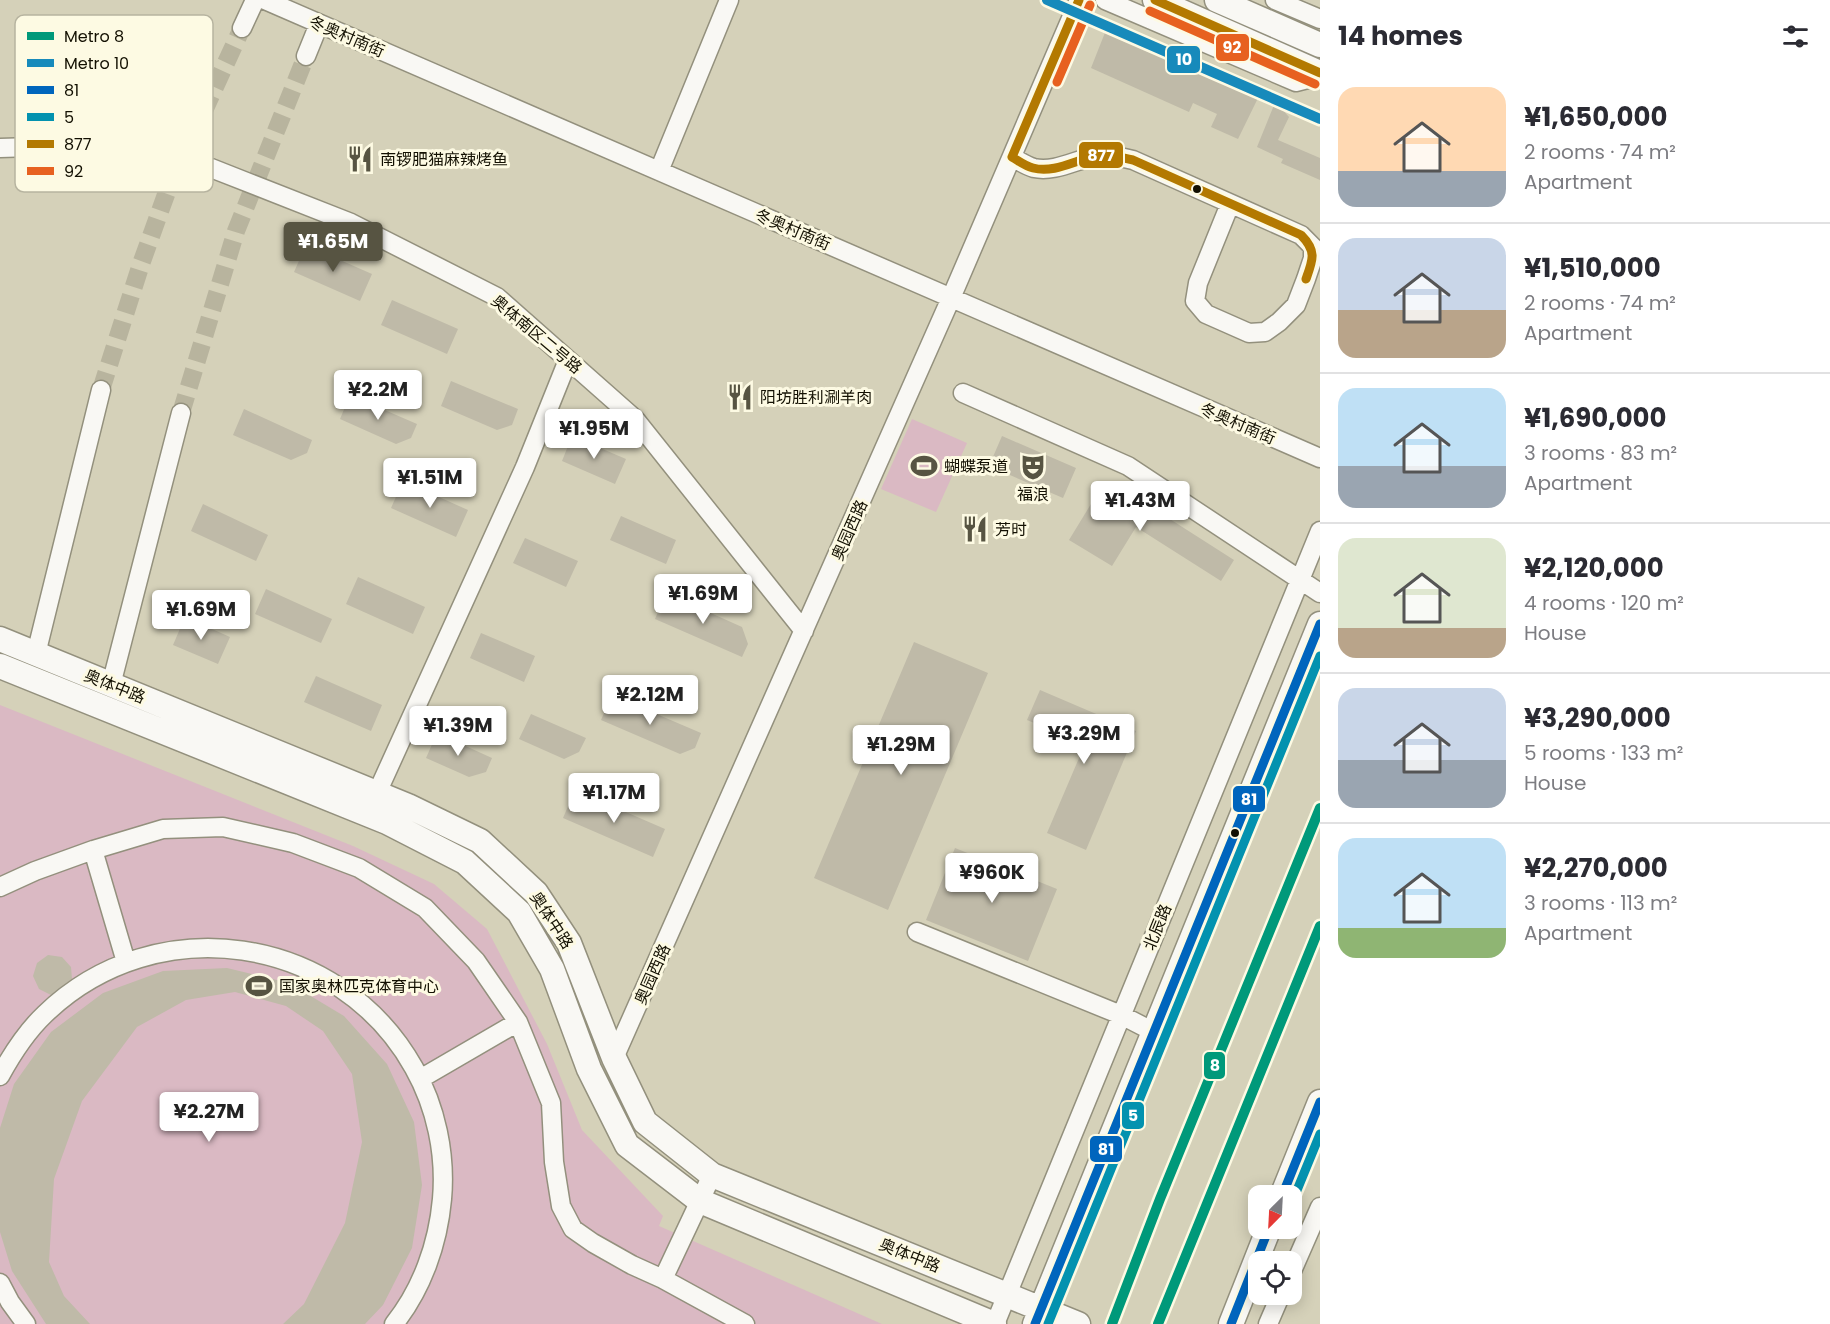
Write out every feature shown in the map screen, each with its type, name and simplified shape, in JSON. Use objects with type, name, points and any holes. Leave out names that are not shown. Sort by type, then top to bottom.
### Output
[{"type":"main road","points":[[1155,0],[1320,74]]},
{"type":"main road","points":[[1217,0],[1320,45]]},
{"type":"main road","points":[[1038,1317],[1320,624]]},
{"type":"main road","name":"奥体中路","points":[[0,639],[408,806],[480,841],[536,893],[569,943],[614,1058],[645,1122],[712,1175],[1006,1294],[1038,1317],[1078,1324]]},
{"type":"main road","name":"奥体中路","points":[[0,666],[387,822],[465,862],[519,912],[552,969],[589,1069],[627,1145],[700,1200],[995,1324]]},
{"type":"main road","points":[[1286,1185],[1320,1102]]},
{"type":"main road","points":[[1231,1324],[1265,1239]]},
{"type":"street","points":[[242,28],[255,0]]},
{"type":"street","name":"冬奥村南街","points":[[265,0],[284,4],[319,24],[1320,459]]},
{"type":"street","points":[[658,171],[729,0]]},
{"type":"street","name":"奥园西路","points":[[614,1058],[951,298],[1079,0]]},
{"type":"street","points":[[1104,0],[1296,82],[1320,74]]},
{"type":"street","points":[[1275,0],[1320,20]]},
{"type":"street","points":[[306,56],[319,24]]},
{"type":"street","name":"奥体南区二号路","points":[[0,148],[15,148]]},
{"type":"street","points":[[1012,157],[1033,168],[1050,168],[1089,157],[1107,155],[1133,160],[1301,235],[1312,247],[1313,258],[1296,305],[1280,322],[1265,332],[1249,333],[1206,314],[1196,301],[1198,283],[1230,204]]},
{"type":"street","name":"奥体南区二号路","points":[[213,169],[351,223],[496,297],[635,418],[804,632]]},
{"type":"street","points":[[377,793],[525,467],[568,360]]},
{"type":"street","points":[[36,654],[101,390]]},
{"type":"street","points":[[963,393],[1128,466],[1320,593]]},
{"type":"street","points":[[111,685],[181,413]]},
{"type":"street","name":"北辰路","points":[[995,1324],[1320,531]]},
{"type":"street","points":[[0,887],[35,871],[93,850],[163,829],[223,827],[293,843],[359,868],[425,908],[476,961],[518,1022],[551,1103],[554,1162],[561,1206],[573,1229],[632,1265],[663,1279],[745,1324]]},
{"type":"street","points":[[93,850],[126,962]]},
{"type":"street","points":[[917,932],[1121,1015],[1154,1032]]},
{"type":"street","points":[[0,1076],[19,1044],[45,1014],[75,989],[126,962],[169,951],[204,947],[240,950],[283,959],[331,981],[360,1003],[391,1034],[407,1056],[420,1079],[438,1131],[443,1186],[441,1214],[435,1241],[427,1268],[415,1293],[394,1324]]},
{"type":"street","points":[[420,1079],[518,1022]]},
{"type":"street","points":[[663,1279],[712,1175]]},
{"type":"street","points":[[1301,1251],[1320,1207]]},
{"type":"street","points":[[0,1283],[26,1324]]},
{"type":"street","points":[[1268,1324],[1276,1305]]},
{"type":"shaded area","name":"蝴蝶泵道","points":[[912,419],[967,443],[936,512],[881,489]]},
{"type":"shaded area","name":"国家奥林匹克体育中心","points":[[0,705],[353,846],[434,884],[487,929],[547,1044],[582,1130],[663,1216],[659,1226],[882,1324],[0,1324]]},
{"type":"building","points":[[1106,30],[1258,98],[1238,139],[1211,127],[1217,114],[1193,103],[1189,112],[1091,68]]},
{"type":"building","points":[[1274,105],[1281,108],[1289,117],[1278,140],[1320,158],[1320,180],[1281,163],[1283,159],[1257,147]]},
{"type":"building","points":[[306,245],[372,274],[360,301],[294,272]]},
{"type":"building","points":[[392,300],[458,329],[447,354],[381,325]]},
{"type":"building","points":[[451,381],[518,409],[512,425],[497,430],[441,406]]},
{"type":"building","points":[[350,395],[417,424],[411,438],[396,444],[340,419]]},
{"type":"building","points":[[244,409],[312,440],[307,453],[291,460],[233,435]]},
{"type":"building","points":[[572,436],[626,459],[615,484],[562,461]]},
{"type":"building","name":"福浪","points":[[1002,436],[1076,468],[1063,498],[989,466]]},
{"type":"building","points":[[403,481],[468,510],[456,537],[391,508]]},
{"type":"building","points":[[1105,481],[1234,560],[1221,581],[1136,527],[1112,566],[1069,540]]},
{"type":"building","points":[[203,504],[268,535],[256,561],[191,531]]},
{"type":"building","points":[[621,516],[676,540],[666,564],[610,540]]},
{"type":"building","points":[[525,538],[578,561],[566,587],[513,563]]},
{"type":"building","points":[[358,577],[425,607],[413,634],[346,604]]},
{"type":"building","points":[[266,589],[332,619],[321,643],[255,614]]},
{"type":"building","points":[[666,593],[742,627],[748,644],[742,657],[655,619]]},
{"type":"building","points":[[185,617],[230,637],[218,664],[173,645]]},
{"type":"building","points":[[481,633],[535,656],[524,682],[470,658]]},
{"type":"building","points":[[914,642],[988,673],[888,910],[814,878]]},
{"type":"building","points":[[316,676],[382,705],[371,731],[304,702]]},
{"type":"building","points":[[1040,690],[1136,731],[1086,850],[1047,833],[1085,744],[1027,720]]},
{"type":"building","points":[[612,695],[701,733],[695,748],[680,754],[601,720]]},
{"type":"building","points":[[531,714],[586,738],[579,752],[564,759],[519,739]]},
{"type":"building","points":[[437,733],[492,758],[486,772],[469,777],[426,758]]},
{"type":"building","points":[[575,790],[665,829],[653,857],[563,818]]},
{"type":"building","points":[[955,848],[1057,889],[1028,961],[926,920]]},
{"type":"building","points":[[48,955],[62,957],[71,967],[72,979],[51,995],[39,989],[33,976],[37,963]]},
{"type":"building","points":[[227,968],[289,983],[344,1016],[387,1064],[414,1122],[422,1185],[412,1248],[383,1305],[365,1324],[283,1324],[304,1304],[345,1223],[362,1142],[352,1074],[323,1031],[286,1006],[235,992],[186,1000],[137,1027],[82,1101],[54,1179],[49,1262],[64,1296],[90,1324],[46,1324],[12,1271],[0,1232],[0,1128],[14,1084],[51,1032],[103,993],[163,971]]},
{"type":"tunnel","points":[[213,91],[242,28]]},
{"type":"tunnel","points":[[181,413],[236,231],[306,56]]},
{"type":"tunnel","points":[[101,390],[141,264],[167,192]]},
{"type":"metro line","name":"10","points":[[1047,0],[1320,119]]},
{"type":"metro line","name":"8","points":[[1112,1324],[1160,1199],[1320,808]]},
{"type":"metro line","name":"8","points":[[1158,1324],[1320,926]]},
{"type":"transit line","name":"877","points":[[1079,0],[1012,157],[1027,166],[1042,169],[1059,167],[1101,155],[1133,160],[1301,235],[1310,246],[1312,256],[1306,279]]},
{"type":"transit line","name":"877","points":[[1155,0],[1320,73]]},
{"type":"transit line","name":"92","points":[[1057,82],[1090,5]]},
{"type":"transit line","name":"92","points":[[1150,11],[1315,84]]},
{"type":"transit line","name":"81","points":[[1035,1324],[1320,624]]},
{"type":"transit line","name":"5","points":[[1048,1324],[1320,656]]},
{"type":"transit line","name":"81","points":[[1286,1185],[1320,1102]]},
{"type":"transit line","name":"5","points":[[1299,1185],[1320,1134]]},
{"type":"transit line","name":"81","points":[[1231,1324],[1265,1239]]},
{"type":"place","name":"南锣肥猫麻辣烤鱼","points":[[360,159]]},
{"type":"place","name":"阳坊胜利涮羊肉","points":[[740,397]]},
{"type":"place","name":"蝴蝶泵道","points":[[924,466]]},
{"type":"place","name":"福浪","points":[[1033,467]]},
{"type":"place","name":"芳时","points":[[975,529]]},
{"type":"place","name":"国家奥林匹克体育中心","points":[[259,986]]}]
